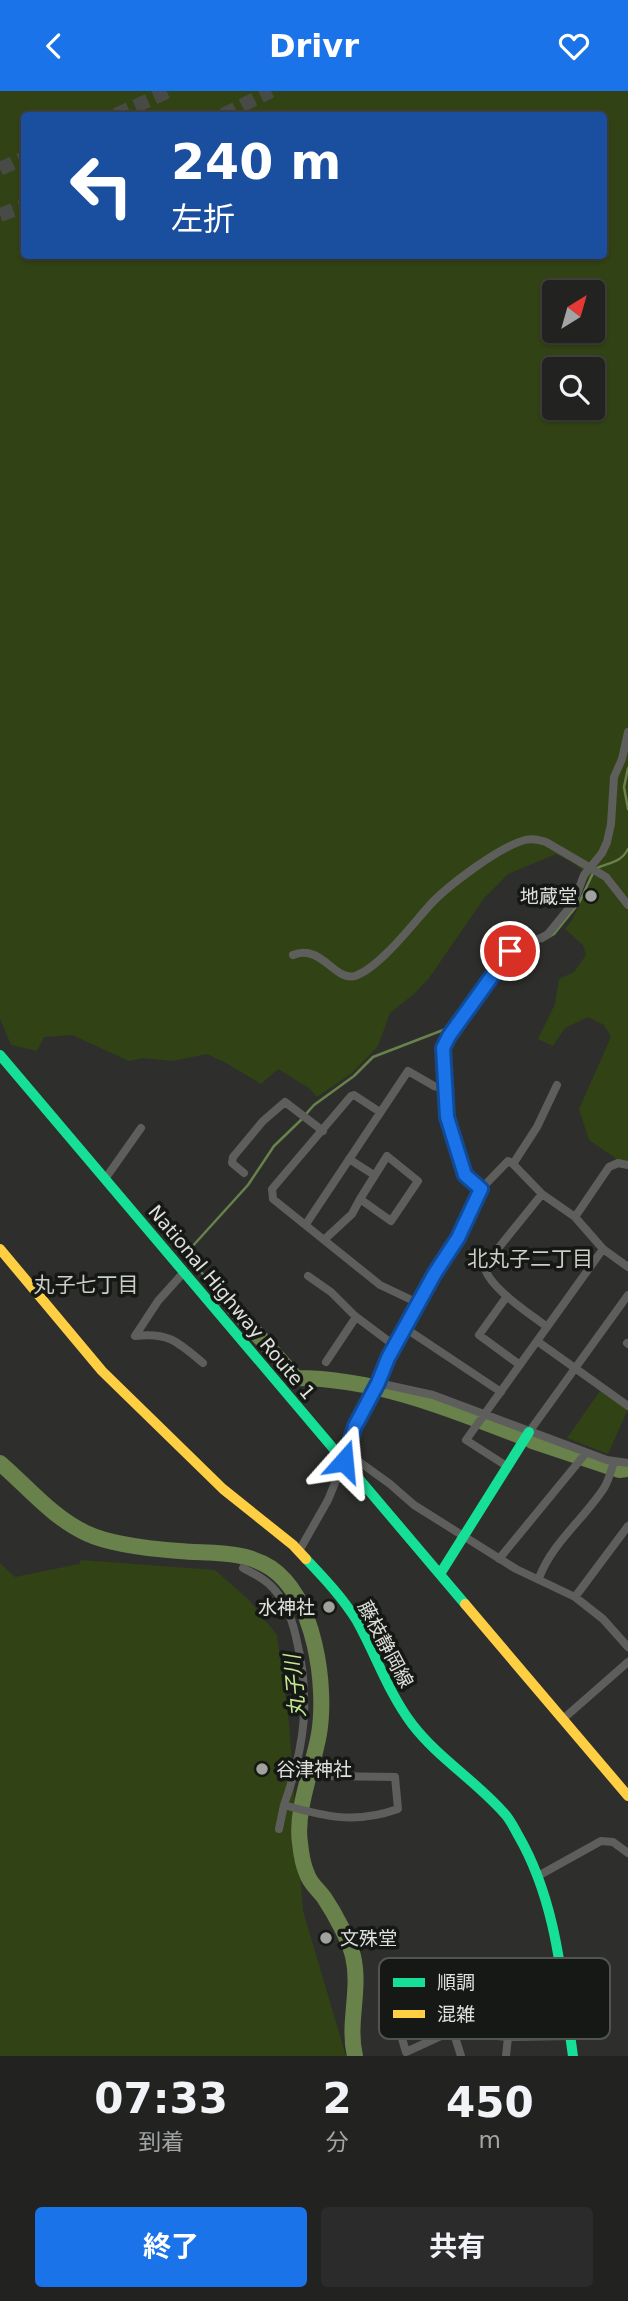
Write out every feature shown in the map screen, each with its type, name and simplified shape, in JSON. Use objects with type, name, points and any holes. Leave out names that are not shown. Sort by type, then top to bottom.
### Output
[{"type":"main road","name":"National Highway Route 1","points":[[0,1055],[184,1272],[216,1303],[628,1796]]},
{"type":"main road","name":"藤枝静岡線","points":[[0,1248],[102,1371],[223,1489],[299,1551],[348,1608],[388,1686],[414,1725],[452,1765],[506,1814],[530,1855],[538,1876],[555,1933],[559,1958]]},
{"type":"main road","points":[[440,1574],[529,1432]]},
{"type":"street","points":[[481,1189],[465,1175],[447,1117],[443,1048],[510,951],[523,942],[543,938],[555,927],[578,896],[589,868],[602,853],[607,842],[614,778],[622,759],[628,732]]},
{"type":"street","points":[[293,955],[302,952],[314,954],[348,976],[357,975],[388,950],[443,893],[501,851],[526,840],[546,842],[606,877],[628,905]]},
{"type":"street","points":[[306,1224],[408,1071],[437,1087],[444,1080]]},
{"type":"street","points":[[513,1164],[537,1128],[557,1085]]},
{"type":"street","points":[[380,1112],[354,1095],[351,1096],[272,1189],[274,1199],[380,1285],[418,1303]]},
{"type":"street","points":[[244,1173],[232,1163],[233,1157],[263,1121],[285,1102],[323,1131]]},
{"type":"street","points":[[105,1179],[141,1128]]},
{"type":"street","points":[[325,1239],[352,1215],[360,1199],[374,1175],[387,1156],[418,1181],[391,1221],[360,1199]]},
{"type":"street","points":[[349,1159],[374,1175]]},
{"type":"street","points":[[299,1551],[328,1500],[355,1426],[418,1303],[458,1238],[481,1189],[508,1161],[542,1194],[575,1217],[603,1249],[628,1267]]},
{"type":"street","points":[[575,1217],[609,1167],[618,1163],[628,1165]]},
{"type":"street","points":[[542,1194],[485,1262],[486,1273],[507,1296],[547,1327]]},
{"type":"street","points":[[508,1467],[466,1440],[603,1249]]},
{"type":"street","points":[[184,1272],[158,1301],[135,1336],[155,1333],[175,1339],[203,1363]]},
{"type":"street","points":[[308,1276],[395,1346]]},
{"type":"street","points":[[216,1303],[228,1293]]},
{"type":"street","points":[[529,1432],[628,1295]]},
{"type":"street","points":[[507,1296],[479,1335],[520,1365]]},
{"type":"street","points":[[326,1362],[356,1317]]},
{"type":"street","points":[[405,1328],[501,1392]]},
{"type":"street","points":[[537,1341],[628,1406]]},
{"type":"street","points":[[376,1387],[433,1395],[482,1419],[529,1432],[614,1462],[628,1463]]},
{"type":"street","points":[[499,1559],[586,1453]]},
{"type":"street","points":[[345,1457],[390,1484],[414,1505],[499,1559],[575,1597],[603,1619],[628,1647]]},
{"type":"street","points":[[539,1579],[552,1553],[604,1487],[614,1462]]},
{"type":"street","points":[[575,1597],[628,1526]]},
{"type":"street","points":[[243,1568],[271,1586],[282,1600],[294,1629],[305,1685],[302,1737],[295,1776],[279,1829]]},
{"type":"street","points":[[563,1719],[628,1662]]},
{"type":"street","points":[[286,1805],[313,1813],[353,1819],[365,1819],[398,1809],[395,1777],[327,1776]]},
{"type":"street","points":[[538,1876],[601,1841],[613,1842],[628,1853]]},
{"type":"street","points":[[402,2039],[407,2052],[435,2039]]},
{"type":"street","points":[[456,2039],[461,2056]]},
{"type":"green space","points":[[0,91],[628,91],[628,1163],[617,1159],[589,1140],[579,1109],[611,1037],[604,1025],[588,1017],[565,1028],[553,1046],[538,1039],[555,1004],[559,979],[574,972],[586,955],[583,945],[565,929],[590,883],[581,869],[556,854],[508,874],[485,897],[429,978],[390,1013],[378,1046],[352,1073],[317,1097],[309,1088],[278,1069],[261,1084],[207,1054],[172,1061],[143,1058],[129,1061],[72,1035],[44,1037],[37,1051],[11,1045],[0,1019]]},
{"type":"green space","points":[[600,1391],[628,1409],[608,1454],[567,1438]]},
{"type":"green space","points":[[81,1560],[215,1570],[249,1600],[277,1635],[289,1723],[303,1911],[346,2056],[0,2056],[0,1563],[15,1577],[79,1564]]},
{"type":"waterway","points":[[628,768],[624,787],[628,809]]},
{"type":"waterway","points":[[597,868],[619,860],[628,849]]},
{"type":"waterway","points":[[542,941],[554,934],[579,903],[593,873]]},
{"type":"waterway","points":[[465,1018],[495,978]]},
{"type":"waterway","points":[[306,1114],[354,1076],[373,1057],[451,1027]]},
{"type":"waterway","points":[[232,1306],[191,1261],[190,1249],[248,1185],[274,1146],[302,1119]]},
{"type":"waterway","points":[[232,1306],[296,1378],[325,1379],[382,1389],[438,1405],[520,1436]]},
{"type":"waterway","points":[[532,1441],[619,1470],[628,1469]]},
{"type":"waterway","name":"丸子川","points":[[0,1463],[51,1510],[86,1533],[132,1546],[250,1558],[271,1568],[286,1582],[298,1600],[308,1621],[314,1644],[321,1692],[319,1734],[300,1817],[300,1847],[308,1878],[333,1912],[353,1956],[356,1981],[352,2031],[355,2056]]},
{"type":"tunnel","points":[[123,112],[169,91]]},
{"type":"tunnel","points":[[229,112],[271,91]]},
{"type":"tunnel","points":[[0,169],[21,159]]},
{"type":"tunnel","points":[[0,215],[21,207]]},
{"type":"traffic: fast","points":[[0,1055],[465,1604]]},
{"type":"traffic: fast","points":[[440,1574],[529,1432]]},
{"type":"traffic: fast","points":[[306,1559],[357,1621],[389,1686],[412,1724],[433,1748],[493,1801],[508,1818],[542,1887],[559,1958]]},
{"type":"traffic: fast","points":[[571,2039],[573,2056]]},
{"type":"traffic: slow","points":[[0,1249],[102,1371],[223,1489],[293,1545],[306,1559]]},
{"type":"traffic: slow","points":[[465,1604],[628,1796]]},
{"type":"place","name":"地蔵堂","points":[[591,896]]},
{"type":"place","name":"水神社","points":[[329,1607]]},
{"type":"place","name":"谷津神社","points":[[262,1769]]},
{"type":"place","name":"文殊堂","points":[[326,1938]]},
{"type":"district","name":"北丸子二丁目","points":[[530,1259]]},
{"type":"district","name":"丸子七丁目","points":[[86,1285]]},
{"type":"route","points":[[344,1461],[355,1426],[388,1358],[435,1273],[458,1238],[481,1189],[465,1175],[447,1117],[443,1048],[510,951]]}]
